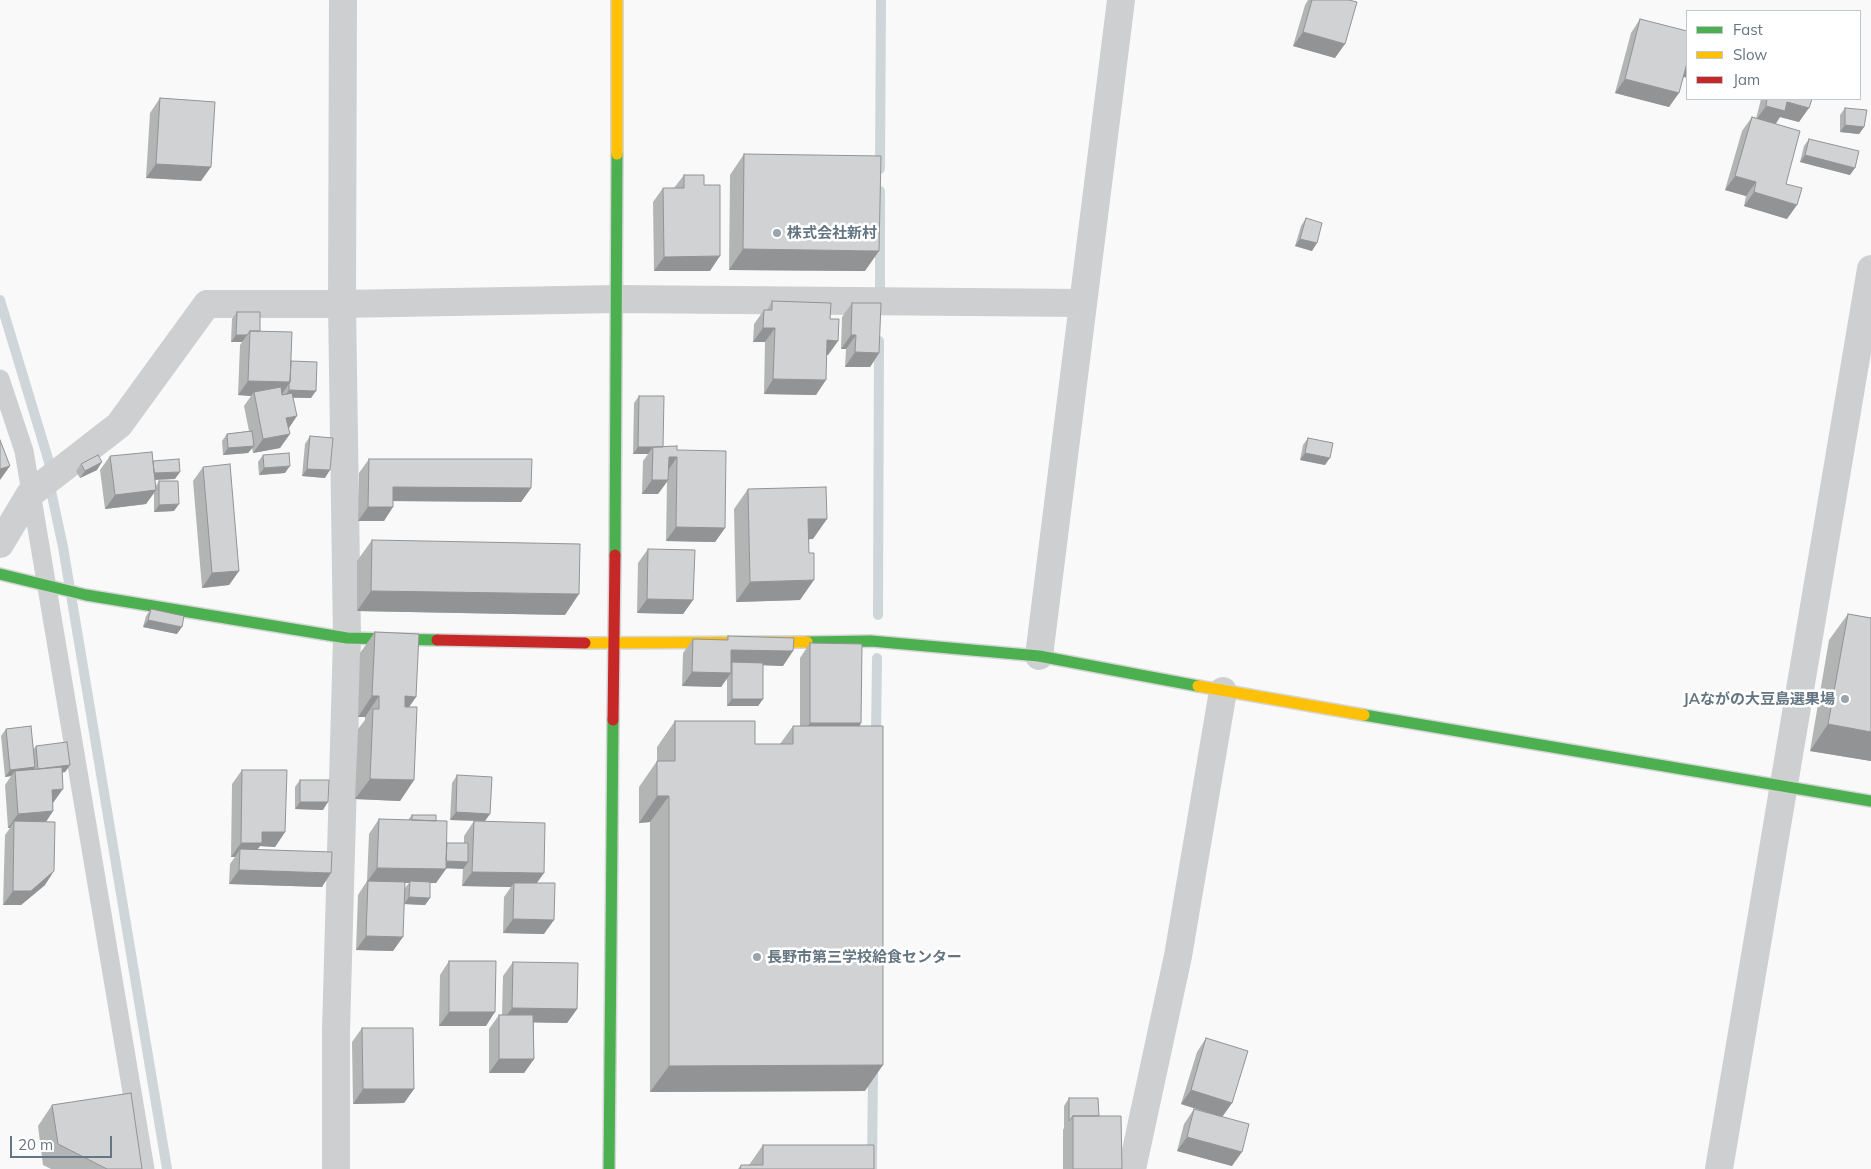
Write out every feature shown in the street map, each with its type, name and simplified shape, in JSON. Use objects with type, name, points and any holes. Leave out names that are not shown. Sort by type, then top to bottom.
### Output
[{"type":"street","points":[[336,1169],[336,1032],[347,638],[342,304],[343,0]]},
{"type":"street","points":[[610,1169],[617,299],[616,0]]},
{"type":"street","points":[[1039,656],[1121,0]]},
{"type":"street","points":[[1719,1169],[1871,269]]},
{"type":"street","points":[[0,544],[34,491],[119,425],[207,304],[342,304],[617,299],[1083,303]]},
{"type":"street","points":[[0,574],[52,589],[347,638],[614,644],[871,641],[1039,656],[1223,691],[1784,788],[1871,801]]},
{"type":"street","points":[[1132,1169],[1178,956],[1223,691]]},
{"type":"lane","points":[[0,380],[24,450],[34,491],[52,589],[145,1169]]},
{"type":"building","points":[[1312,0],[1349,0],[1357,2],[1345,44],[1303,32]]},
{"type":"building","points":[[1640,19],[1686,31],[1686,67],[1679,93],[1625,79]]},
{"type":"building","points":[[160,98],[215,102],[211,167],[156,164]]},
{"type":"building","points":[[1767,100],[1812,100],[1809,108],[1787,102],[1785,111],[1766,106]]},
{"type":"building","points":[[1845,108],[1867,110],[1864,127],[1845,125]]},
{"type":"building","points":[[1752,117],[1800,131],[1786,184],[1802,188],[1797,205],[1754,192],[1756,182],[1735,176]]},
{"type":"building","points":[[1809,139],[1859,151],[1855,168],[1805,155]]},
{"type":"building","points":[[744,154],[881,156],[879,251],[743,249]]},
{"type":"building","points":[[684,175],[704,175],[704,185],[720,185],[720,256],[664,257],[663,188],[684,188]]},
{"type":"building","points":[[1306,218],[1322,223],[1317,243],[1300,239]]},
{"type":"building","points":[[772,301],[831,303],[830,319],[839,319],[838,341],[827,340],[826,380],[773,379],[775,328],[763,328],[764,310],[772,310]]},
{"type":"building","points":[[852,303],[881,303],[879,353],[855,352],[856,335],[851,335]]},
{"type":"building","points":[[237,312],[260,312],[260,331],[250,331],[247,335],[236,335]]},
{"type":"building","points":[[250,331],[292,332],[290,382],[248,381]]},
{"type":"building","points":[[291,361],[317,362],[316,391],[289,390]]},
{"type":"building","points":[[281,387],[282,395],[292,393],[297,416],[286,418],[290,434],[263,439],[254,392]]},
{"type":"building","points":[[639,396],[664,396],[663,447],[638,447]]},
{"type":"building","points":[[252,431],[254,446],[228,448],[227,434]]},
{"type":"building","points":[[310,436],[333,438],[330,470],[307,469]]},
{"type":"building","points":[[1308,438],[1333,443],[1330,458],[1305,453]]},
{"type":"building","points":[[0,440],[10,466],[0,469]]},
{"type":"building","points":[[677,446],[677,450],[726,451],[725,528],[676,527],[677,457],[669,457],[668,480],[652,480],[653,447]]},
{"type":"building","points":[[152,452],[156,490],[115,495],[110,456]]},
{"type":"building","points":[[289,453],[290,466],[264,468],[263,455]]},
{"type":"building","points":[[98,455],[102,462],[85,471],[81,464]]},
{"type":"building","points":[[179,459],[180,472],[154,473],[153,461]]},
{"type":"building","points":[[369,459],[532,459],[531,488],[393,487],[393,507],[368,507]]},
{"type":"building","points":[[230,464],[239,571],[212,573],[203,467]]},
{"type":"building","points":[[159,481],[178,481],[179,504],[159,505]]},
{"type":"building","points":[[826,487],[827,519],[808,519],[809,553],[814,553],[814,580],[750,582],[748,489]]},
{"type":"building","points":[[372,540],[580,544],[579,594],[371,591]]},
{"type":"building","points":[[648,549],[695,550],[693,600],[647,599]]},
{"type":"building","points":[[151,609],[184,616],[182,627],[148,620]]},
{"type":"building","points":[[1848,614],[1871,618],[1871,732],[1828,724]]},
{"type":"building","points":[[375,632],[419,634],[416,697],[405,696],[405,707],[417,707],[414,780],[370,779],[373,709],[379,709],[379,696],[372,696]]},
{"type":"building","points":[[728,636],[794,638],[793,651],[731,650],[731,673],[692,672],[693,639],[728,640]]},
{"type":"building","points":[[810,643],[862,644],[861,723],[810,723]]},
{"type":"building","points":[[732,662],[763,663],[763,699],[732,699]]},
{"type":"building","name":"長野市第三学校給食センター","points":[[675,721],[755,721],[755,744],[793,744],[793,726],[883,726],[883,1065],[669,1066],[669,796],[657,796],[657,761],[675,761]]},
{"type":"building","points":[[31,726],[35,767],[10,770],[6,729]]},
{"type":"building","points":[[67,742],[70,765],[38,769],[36,746]]},
{"type":"building","points":[[62,767],[63,789],[52,790],[53,811],[18,814],[15,771]]},
{"type":"building","points":[[242,770],[287,770],[285,832],[262,832],[262,843],[241,843]]},
{"type":"building","points":[[457,775],[492,777],[490,814],[456,812]]},
{"type":"building","points":[[300,780],[329,780],[328,802],[300,802]]},
{"type":"building","points":[[412,815],[436,815],[436,821],[412,820]]},
{"type":"building","points":[[379,819],[447,821],[446,869],[377,868]]},
{"type":"building","points":[[14,821],[55,822],[54,871],[31,891],[13,891]]},
{"type":"building","points":[[474,821],[545,823],[544,873],[472,872]]},
{"type":"building","points":[[447,843],[468,843],[468,862],[446,861]]},
{"type":"building","points":[[240,849],[332,852],[331,873],[239,870]]},
{"type":"building","points":[[368,881],[405,882],[403,937],[366,936]]},
{"type":"building","points":[[410,881],[430,882],[430,898],[409,897]]},
{"type":"building","points":[[514,883],[555,883],[554,920],[513,919]]},
{"type":"building","points":[[449,961],[496,961],[495,1012],[449,1012]]},
{"type":"building","points":[[513,962],[578,963],[577,1009],[512,1008]]},
{"type":"building","points":[[499,1015],[533,1015],[534,1059],[499,1059]]},
{"type":"building","points":[[362,1028],[413,1028],[414,1089],[363,1089]]},
{"type":"building","points":[[1206,1038],[1248,1051],[1232,1103],[1191,1090]]},
{"type":"building","points":[[131,1093],[142,1169],[107,1169],[58,1144],[52,1105]]},
{"type":"building","points":[[1069,1098],[1098,1098],[1099,1116],[1073,1116],[1069,1121]]},
{"type":"building","points":[[1194,1109],[1249,1124],[1242,1152],[1187,1137]]},
{"type":"building","points":[[1073,1116],[1121,1116],[1122,1169],[1073,1169]]},
{"type":"building","points":[[763,1145],[874,1145],[874,1169],[740,1169],[741,1165],[763,1165]]},
{"type":"waterway","points":[[880,169],[881,0]]},
{"type":"waterway","points":[[880,191],[880,299]]},
{"type":"waterway","points":[[0,300],[49,462],[51,491],[63,547],[167,1169]]},
{"type":"waterway","points":[[878,615],[879,341]]},
{"type":"waterway","points":[[876,738],[877,658]]},
{"type":"waterway","points":[[872,1169],[873,1068]]},
{"type":"traffic: fast","points":[[615,555],[617,154]]},
{"type":"traffic: fast","points":[[0,574],[86,595],[347,638],[437,640]]},
{"type":"traffic: fast","points":[[807,642],[871,641],[1039,656],[1198,686]]},
{"type":"traffic: fast","points":[[1364,715],[1871,801]]},
{"type":"traffic: fast","points":[[609,1169],[613,720]]},
{"type":"traffic: slow","points":[[617,0],[617,154]]},
{"type":"traffic: slow","points":[[585,643],[807,642]]},
{"type":"traffic: slow","points":[[1198,686],[1364,715]]},
{"type":"traffic: jam","points":[[613,720],[615,555]]},
{"type":"traffic: jam","points":[[437,640],[585,643]]},
{"type":"place","name":"株式会社新村","points":[[777,233]]},
{"type":"place","name":"JAながの大豆島選果場","points":[[1845,699]]},
{"type":"place","name":"長野市第三学校給食センター","points":[[757,957]]}]
